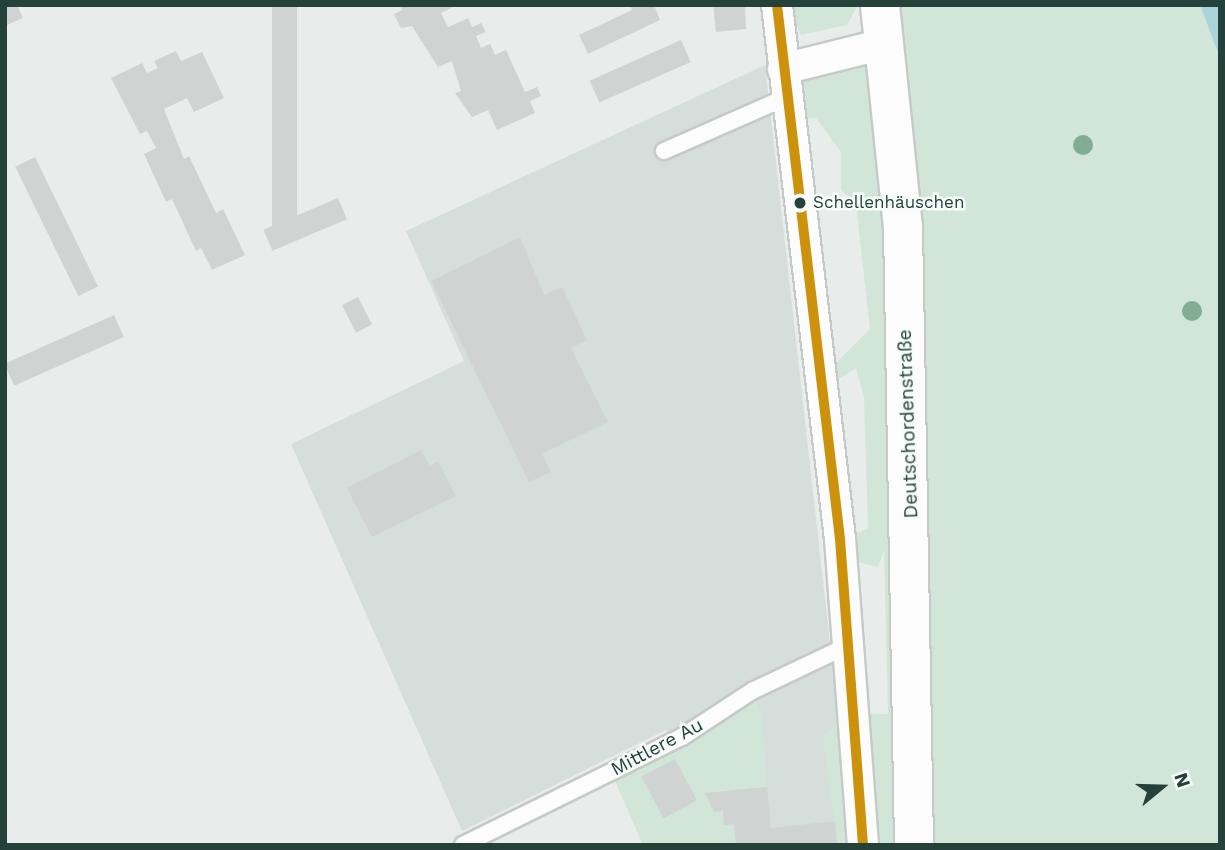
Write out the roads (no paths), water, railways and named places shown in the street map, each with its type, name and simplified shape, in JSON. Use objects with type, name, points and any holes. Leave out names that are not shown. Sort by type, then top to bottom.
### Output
[{"type":"street","points":[[777,5],[849,645],[863,845]]},
{"type":"street","name":"Deutschordenstraße","points":[[880,5],[903,227],[914,845]]},
{"type":"street","points":[[785,83],[884,44]]},
{"type":"lane","points":[[664,151],[785,83]]},
{"type":"lane","name":"Mittlere Au","points":[[463,845],[682,737],[752,691],[849,645]]},
{"type":"water","points":[[1200,5],[1220,5],[1220,58]]},
{"type":"place","name":"Schellenhäuschen","points":[[800,203]]}]
